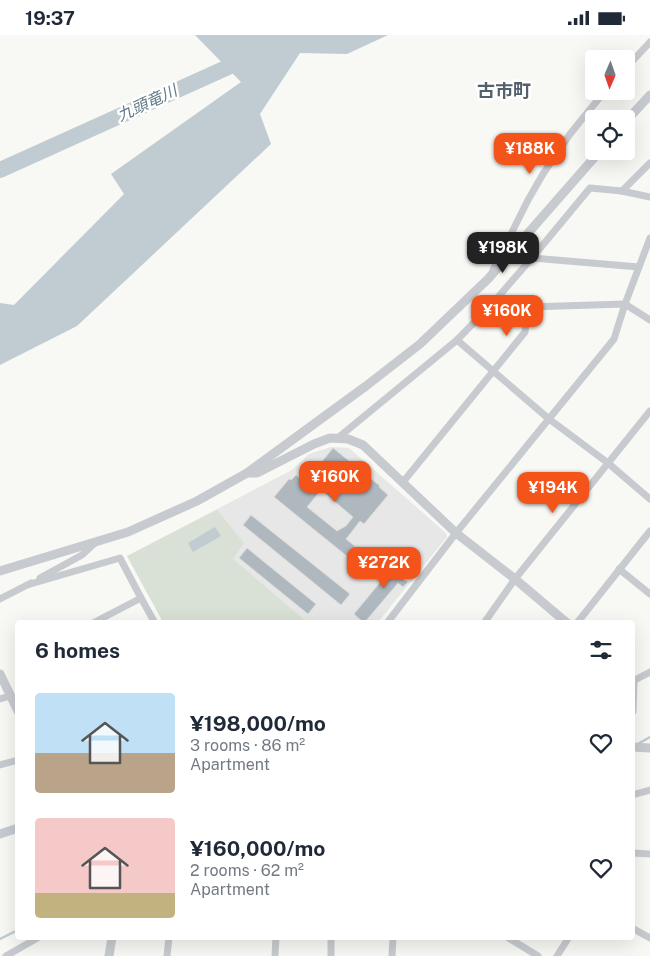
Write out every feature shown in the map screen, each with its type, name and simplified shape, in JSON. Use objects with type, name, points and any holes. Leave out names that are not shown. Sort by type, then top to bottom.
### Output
[{"type":"street","points":[[635,58],[650,42]]},
{"type":"street","points":[[635,112],[649,97]]},
{"type":"street","points":[[488,279],[543,174],[570,134],[598,100]]},
{"type":"street","points":[[0,571],[128,532],[197,501],[247,473],[420,344],[488,279],[592,160]]},
{"type":"street","points":[[622,191],[650,163]]},
{"type":"street","points":[[339,437],[457,340],[491,305],[590,188],[622,191],[650,197]]},
{"type":"street","points":[[389,620],[456,533],[614,339],[650,238]]},
{"type":"street","points":[[532,258],[639,267]]},
{"type":"street","points":[[491,305],[528,307],[625,305],[650,320]]},
{"type":"street","points":[[403,483],[525,332],[528,307]]},
{"type":"street","points":[[457,340],[549,419],[608,463],[650,499]]},
{"type":"street","points":[[486,620],[515,579],[650,411]]},
{"type":"street","points":[[247,473],[257,473],[314,444],[330,438],[339,437],[362,445],[456,533],[563,620]]},
{"type":"street","points":[[579,620],[650,531]]},
{"type":"street","points":[[0,599],[82,555],[96,542]]},
{"type":"street","points":[[26,585],[120,558],[153,620]]},
{"type":"street","points":[[619,569],[650,594]]},
{"type":"street","points":[[99,620],[141,598]]},
{"type":"street","points":[[635,679],[650,672]]},
{"type":"street","points":[[0,674],[15,705]]},
{"type":"street","points":[[0,699],[10,695]]},
{"type":"street","points":[[635,747],[650,748]]},
{"type":"street","points":[[0,765],[15,761]]},
{"type":"street","points":[[635,794],[650,789]]},
{"type":"street","points":[[0,834],[15,829]]},
{"type":"street","points":[[635,853],[650,854]]},
{"type":"street","points":[[635,930],[650,938]]},
{"type":"street","points":[[6,956],[34,940]]},
{"type":"street","points":[[109,956],[112,940]]},
{"type":"street","points":[[167,956],[168,940]]},
{"type":"street","points":[[275,956],[276,940]]},
{"type":"street","points":[[331,940],[331,956]]},
{"type":"street","points":[[392,940],[392,956]]},
{"type":"street","points":[[512,940],[538,956]]},
{"type":"street","points":[[557,956],[567,940]]},
{"type":"shaded area","points":[[195,35],[388,35],[347,54],[300,53],[260,114],[271,144],[77,326],[0,365],[0,303],[14,305],[124,194],[111,174],[241,82]]},
{"type":"shaded area","points":[[331,447],[349,448],[446,533],[447,537],[380,620],[162,620],[127,556],[292,470],[309,454]]},
{"type":"shaded area","points":[[217,510],[244,543],[233,559],[305,620],[162,620],[127,556]]},
{"type":"shaded area","points":[[215,527],[221,536],[193,552],[188,543]]},
{"type":"building","points":[[333,448],[380,486],[388,495],[364,524],[360,521],[346,539],[379,563],[369,574],[274,497],[289,479],[291,480],[296,475],[301,479],[303,476],[307,480]],"holes":[[[321,490],[353,517],[346,526],[337,531],[307,507]]]},
{"type":"building","points":[[251,515],[350,594],[341,605],[243,525]]},
{"type":"building","points":[[247,548],[316,604],[308,614],[239,558]]},
{"type":"building","points":[[401,557],[412,566],[402,578],[408,582],[403,587],[398,583],[367,620],[361,620],[354,614]]},
{"type":"waterway","name":"九頭竜川","points":[[0,170],[246,59]]},
{"type":"waterway","points":[[636,745],[650,737]]},
{"type":"waterway","points":[[0,939],[15,932]]},
{"type":"district","name":"古市町","points":[[504,90]]}]
